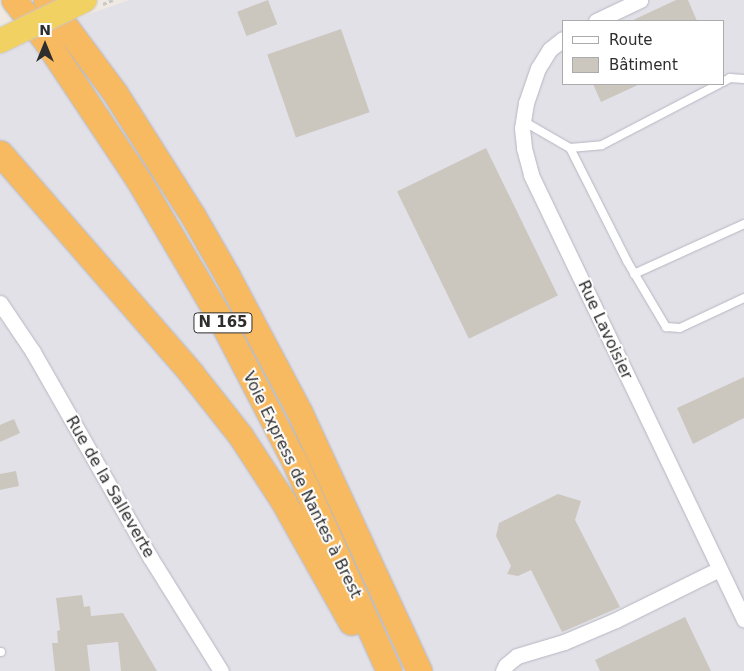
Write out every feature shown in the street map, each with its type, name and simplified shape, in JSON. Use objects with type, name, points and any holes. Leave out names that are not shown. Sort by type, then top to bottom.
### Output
[{"type":"highway","name":"Voie Express de Nantes à Brest","points":[[14,0],[46,41],[123,157],[180,248],[221,320],[295,463],[389,671]]},
{"type":"highway","name":"Voie Express de Nantes à Brest","points":[[46,0],[115,94],[193,216],[300,413],[419,671]]},
{"type":"highway","points":[[70,0],[104,56],[115,94]]},
{"type":"highway","points":[[0,154],[191,373],[240,436],[283,501],[349,618],[374,671]]},
{"type":"main road","points":[[0,22],[55,0]]},
{"type":"main road","points":[[0,41],[85,0]]},
{"type":"street","points":[[598,20],[640,0]]},
{"type":"street","name":"Rue Lavoisier","points":[[562,40],[550,49],[538,68],[526,104],[523,121],[524,148],[531,175],[744,620]]},
{"type":"street","name":"Rue de la Salleverte","points":[[0,303],[33,352],[150,557],[221,671]]},
{"type":"street","points":[[502,671],[517,656],[564,642],[608,623],[719,569]]},
{"type":"lane","points":[[724,81],[730,78],[744,80]]},
{"type":"lane","points":[[570,148],[602,145],[717,85]]},
{"type":"lane","points":[[523,121],[570,148],[634,274],[666,327],[680,328],[744,298]]},
{"type":"lane","points":[[634,274],[744,224]]},
{"type":"shaded area","points":[[129,0],[744,0],[744,671],[0,671],[0,46]]},
{"type":"building","points":[[268,0],[277,24],[247,36],[237,12]]},
{"type":"building","points":[[676,0],[688,0],[697,20],[633,20]]},
{"type":"building","points":[[341,29],[370,112],[296,138],[267,54]]},
{"type":"building","points":[[593,85],[638,85],[601,102]]},
{"type":"building","points":[[486,148],[558,295],[469,339],[397,191]]},
{"type":"building","points":[[744,377],[744,418],[693,444],[677,408]]},
{"type":"building","points":[[14,419],[20,433],[0,442],[0,425]]},
{"type":"building","points":[[16,471],[19,486],[0,490],[0,474]]},
{"type":"building","points":[[558,494],[581,501],[575,520],[620,607],[562,632],[531,570],[518,576],[507,574],[511,566],[496,536],[499,523]]},
{"type":"building","points":[[82,595],[84,607],[90,606],[91,616],[123,613],[157,671],[121,671],[118,642],[87,645],[90,671],[55,671],[52,643],[58,643],[57,631],[60,630],[56,598]]},
{"type":"building","points":[[685,617],[711,671],[600,671],[595,660]]}]
